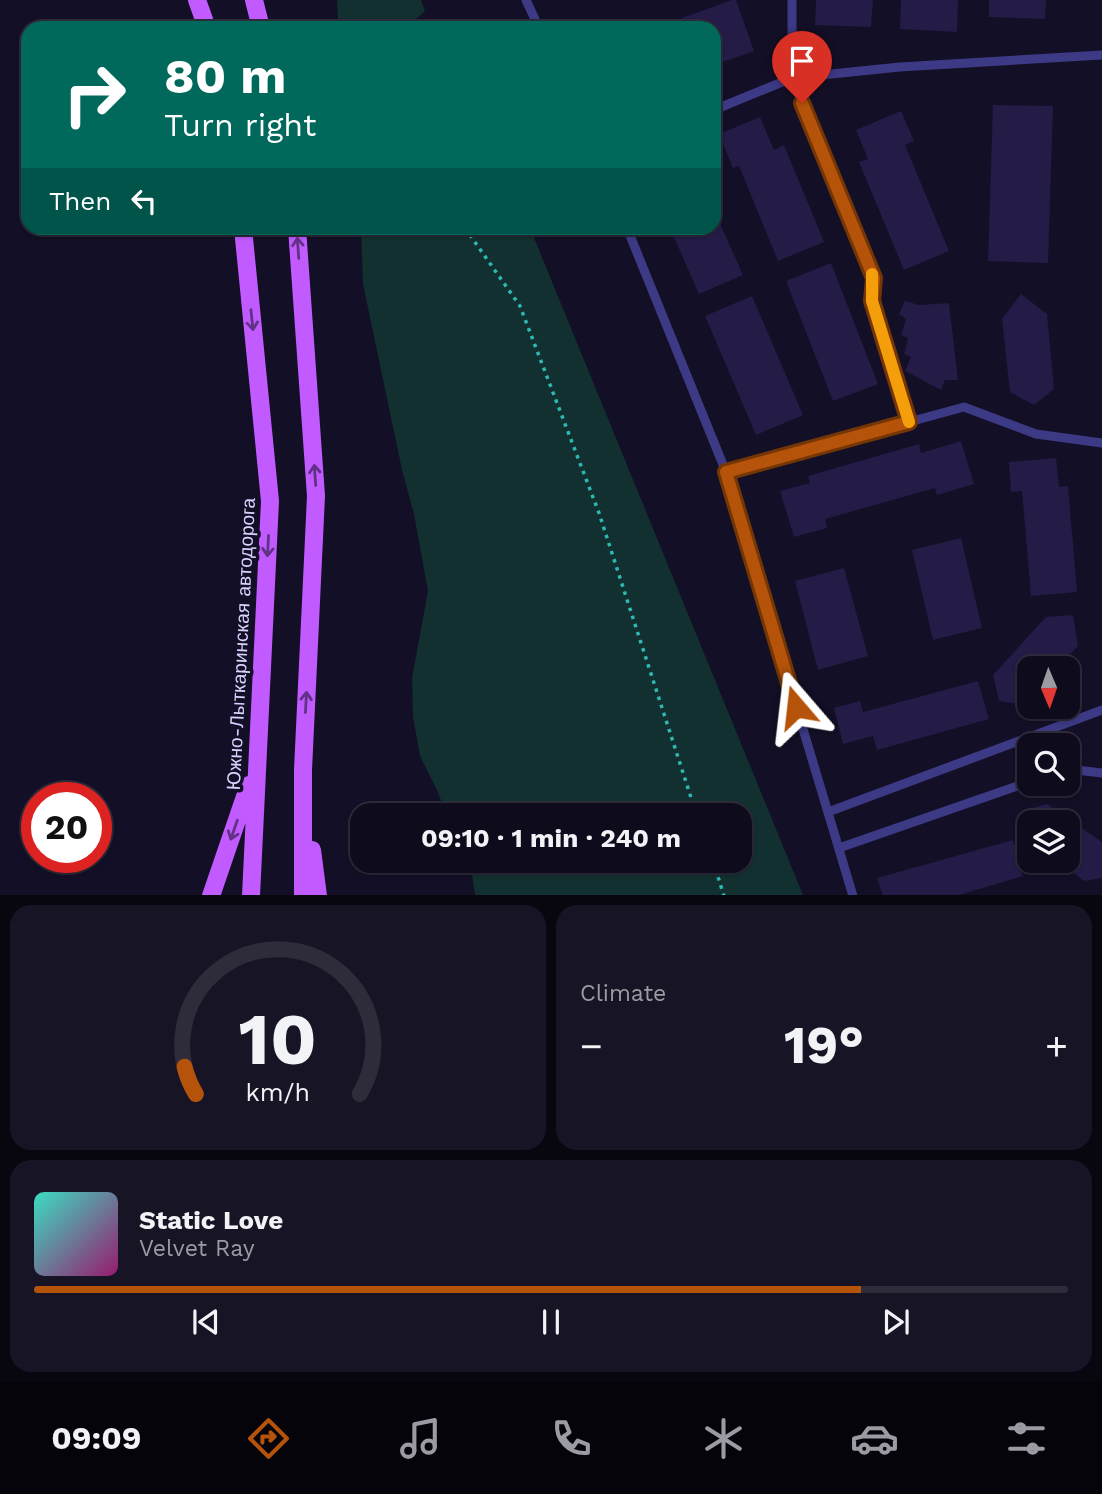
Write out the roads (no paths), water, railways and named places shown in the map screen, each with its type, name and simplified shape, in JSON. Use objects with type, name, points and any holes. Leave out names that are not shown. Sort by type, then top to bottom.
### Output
[{"type":"main road","points":[[197,0],[204,21]]},
{"type":"main road","name":"Южно-Лыткаринская автодорога","points":[[244,235],[270,500],[251,895]]},
{"type":"main road","points":[[297,235],[316,496],[303,770],[303,895]]},
{"type":"main road","points":[[211,895],[256,765]]},
{"type":"main road","points":[[303,770],[318,895]]},
{"type":"lane","points":[[526,0],[536,21]]},
{"type":"lane","points":[[792,0],[792,78],[874,278],[872,301],[909,422]]},
{"type":"lane","points":[[721,107],[792,78],[900,67],[1102,55]]},
{"type":"lane","points":[[630,235],[726,472],[853,895]]},
{"type":"lane","points":[[726,472],[964,407],[1036,434],[1102,443]]},
{"type":"lane","points":[[828,812],[1102,710]]},
{"type":"lane","points":[[1080,770],[1102,773]]},
{"type":"lane","points":[[839,848],[1017,786]]}]
